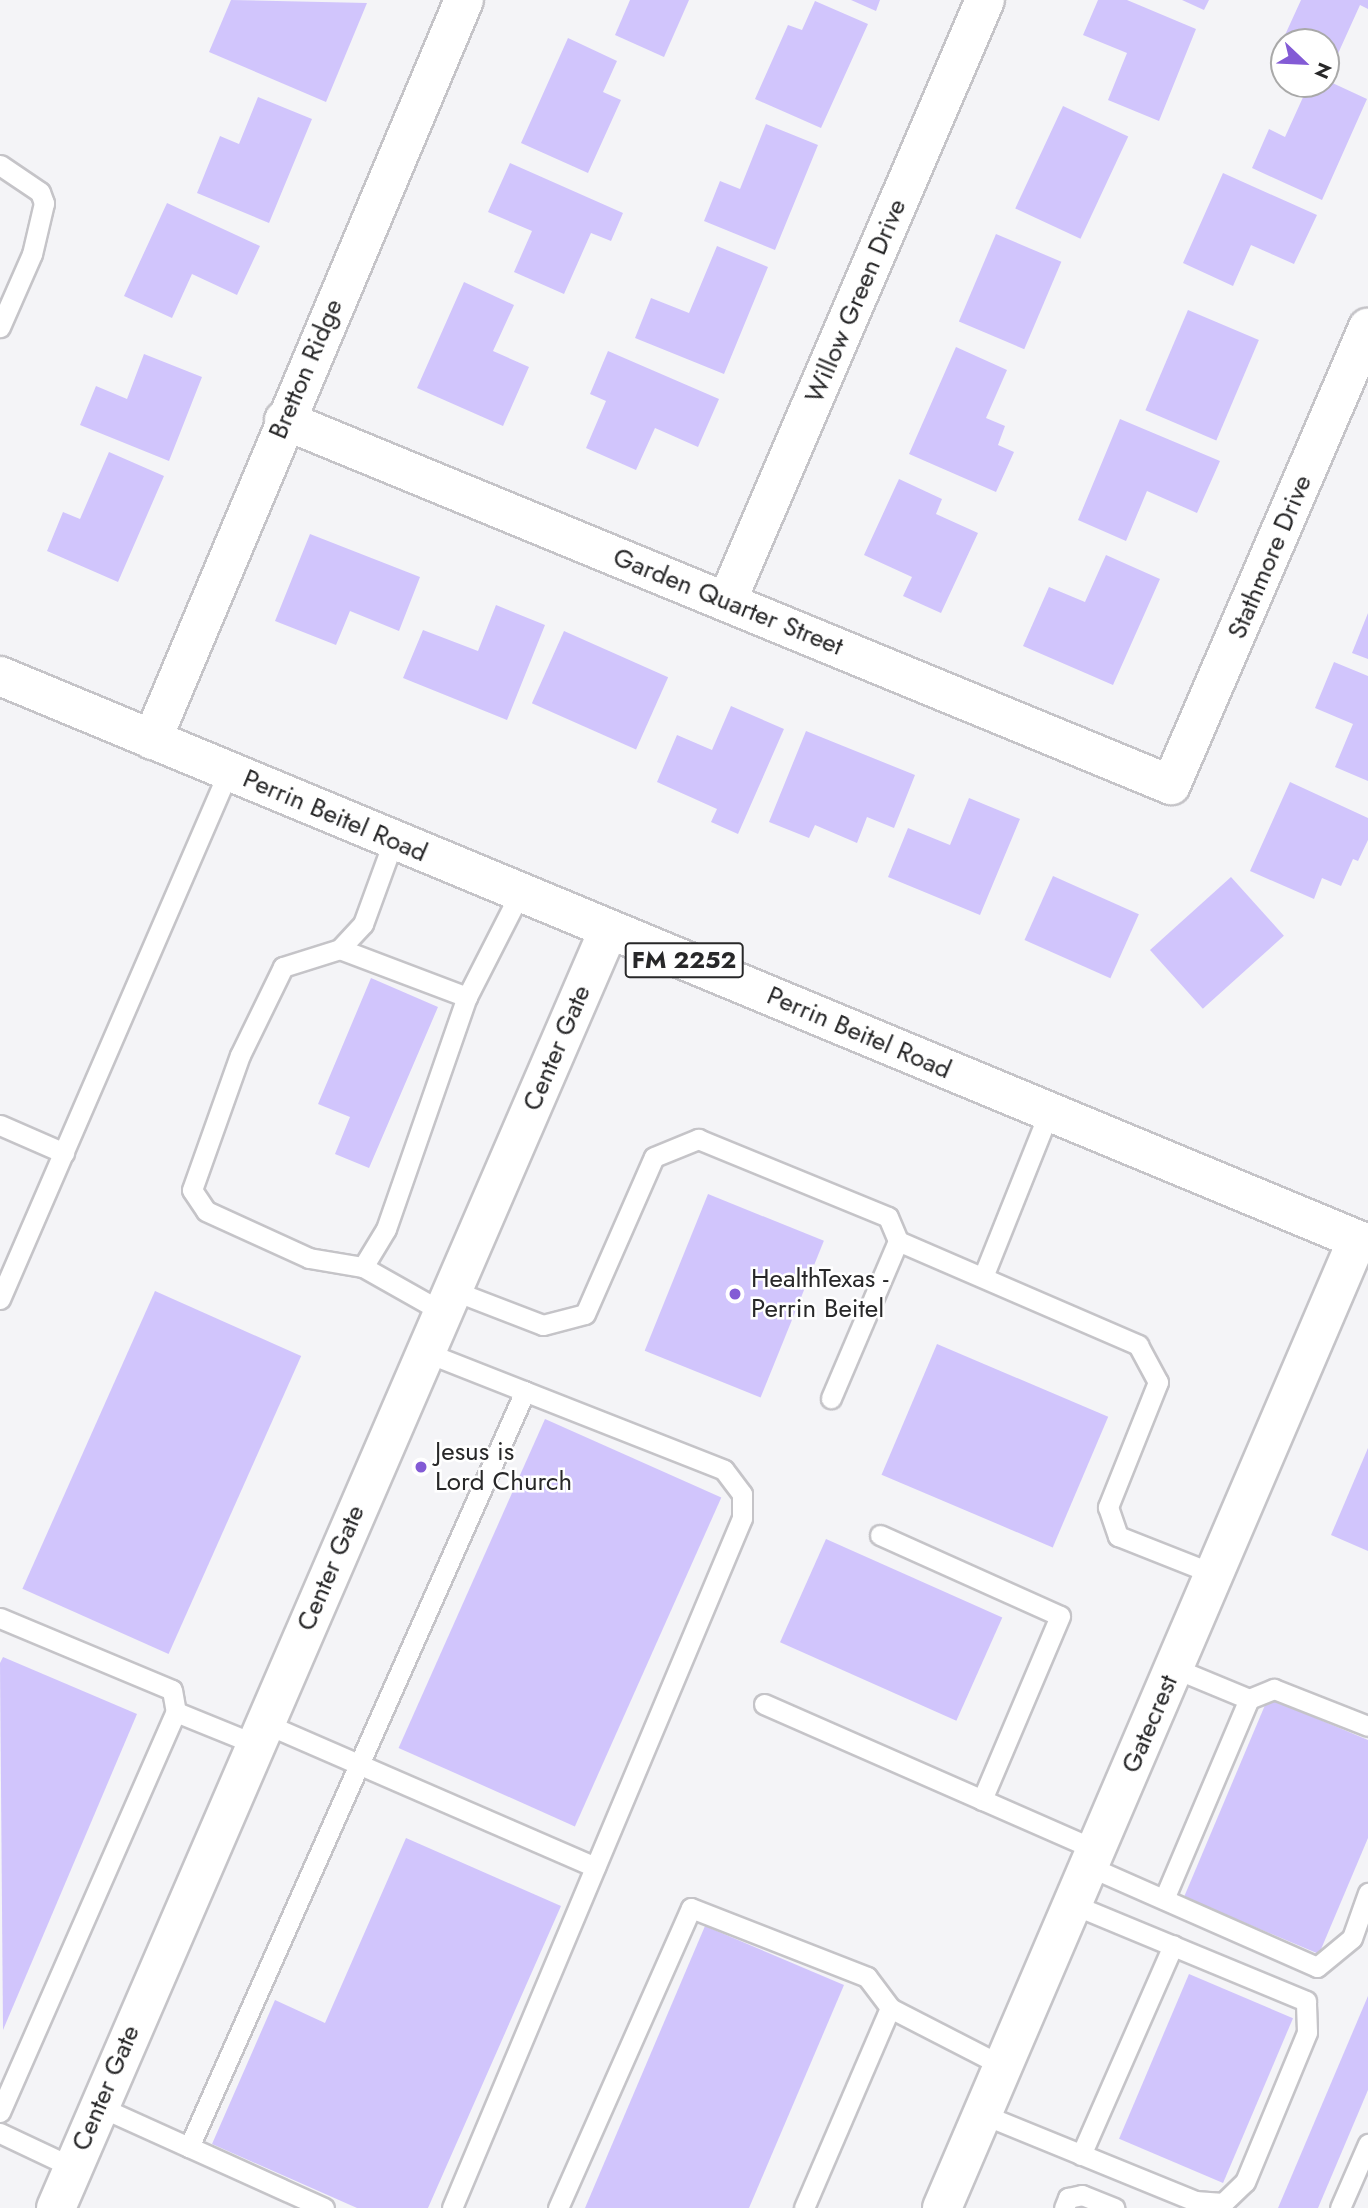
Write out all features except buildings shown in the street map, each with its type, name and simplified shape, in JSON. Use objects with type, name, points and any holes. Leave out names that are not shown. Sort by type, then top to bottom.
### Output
[{"type":"street","name":"Bretton Ridge","points":[[152,740],[284,420],[464,0]]},
{"type":"street","name":"Willow Green Drive","points":[[727,601],[985,0]]},
{"type":"street","name":"Stathmore Drive","points":[[1171,785],[1368,328]]},
{"type":"street","name":"Garden Quarter Street","points":[[284,420],[1171,785]]},
{"type":"street","name":"Perrin Beitel Road","points":[[0,676],[229,770],[393,842],[1363,1242]]},
{"type":"street","name":"Center Gate","points":[[69,2195],[98,2106],[609,929]]},
{"type":"street","name":"Gatecrest","points":[[942,2208],[1214,1574],[1363,1242]]},
{"type":"lane","points":[[0,327],[32,254],[44,203],[40,192],[4,166]]},
{"type":"lane","points":[[0,1299],[229,770]]},
{"type":"lane","points":[[393,842],[363,924],[341,949],[283,967],[240,1055],[192,1190],[206,1211],[309,1258],[363,1267],[447,1301],[543,1325],[584,1314],[654,1157],[698,1139],[888,1217],[898,1241],[1138,1345],[1158,1382],[1108,1507],[1118,1536],[1214,1574]]},
{"type":"lane","points":[[363,1267],[386,1229],[467,997],[520,893]]},
{"type":"lane","points":[[341,949],[467,997]]},
{"type":"lane","points":[[983,1278],[1049,1112]]},
{"type":"lane","points":[[0,1125],[64,1153]]},
{"type":"lane","points":[[831,1398],[898,1241]]},
{"type":"lane","points":[[425,1352],[724,1470],[741,1494],[742,1518],[452,2208]]},
{"type":"lane","points":[[189,2147],[524,1391]]},
{"type":"lane","points":[[880,1535],[1060,1616],[982,1800]]},
{"type":"lane","points":[[0,1618],[172,1690],[176,1712],[0,2112]]},
{"type":"lane","points":[[1174,1668],[1249,1699]]},
{"type":"lane","points":[[1164,1899],[1249,1699],[1273,1689],[1368,1726]]},
{"type":"lane","points":[[764,1704],[982,1800],[1164,1899],[1317,1967],[1352,1938],[1368,1894]]},
{"type":"lane","points":[[176,1712],[260,1733],[359,1765],[595,1867]]},
{"type":"lane","points":[[982,2114],[1195,2202],[1223,2203],[1245,2182],[1307,2032],[1306,2001],[1072,1904]]},
{"type":"lane","points":[[558,2208],[691,1908],[866,1977],[891,2008],[1003,2066]]},
{"type":"lane","points":[[1081,2155],[1173,1945]]},
{"type":"lane","points":[[804,2208],[891,2008]]},
{"type":"lane","points":[[98,2106],[324,2208]]},
{"type":"lane","points":[[0,2133],[69,2195]]},
{"type":"lane","points":[[1340,2208],[1368,2144]]},
{"type":"lane","points":[[1064,2208],[1068,2198],[1082,2195],[1115,2208]]},
{"type":"place","name":"HealthTexas - Perrin Beitel","points":[[735,1294]]},
{"type":"place","name":"Jesus is Lord Church","points":[[421,1467]]}]
